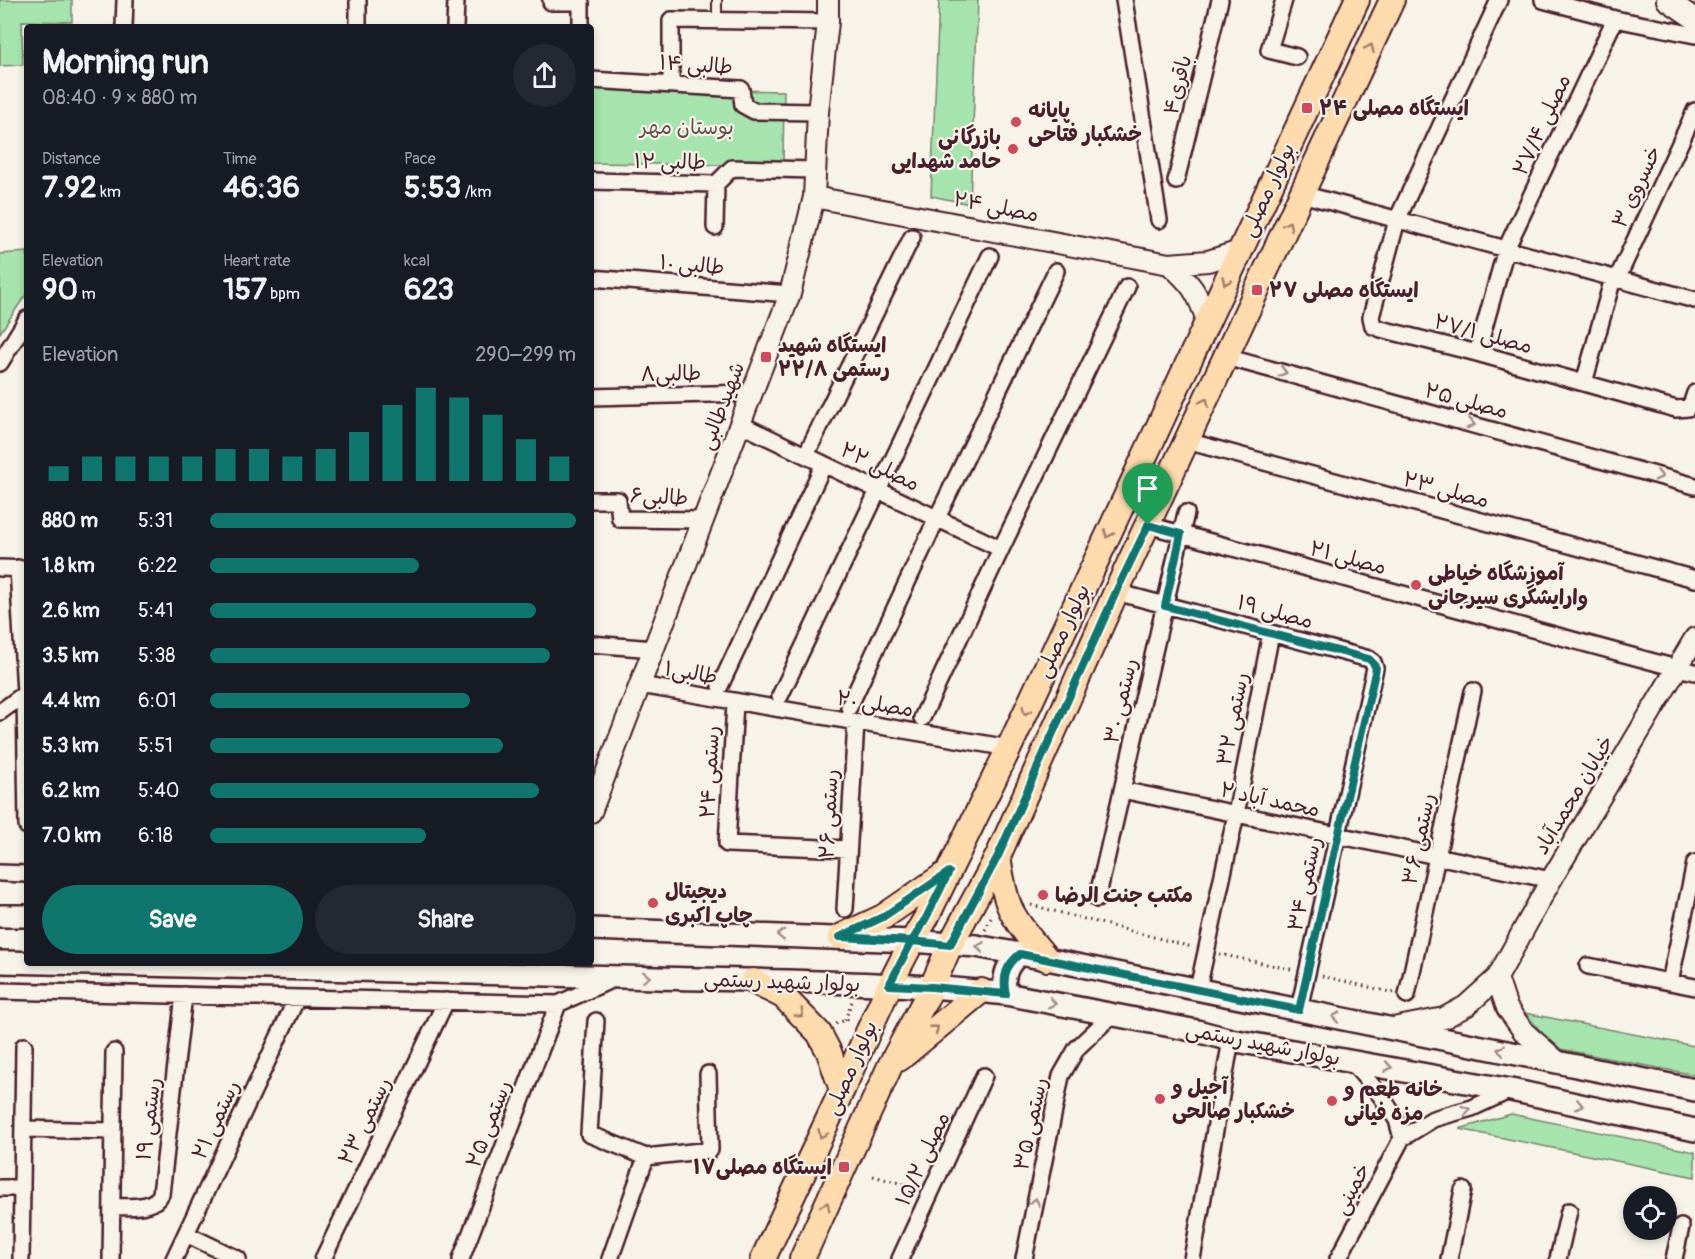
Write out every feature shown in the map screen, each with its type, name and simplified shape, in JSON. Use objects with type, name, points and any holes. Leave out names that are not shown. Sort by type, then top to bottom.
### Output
[{"type":"main road","name":"بولوار مصلی","points":[[763,1259],[889,985],[926,918],[1009,748],[1358,0]]},
{"type":"main road","name":"بولوار مصلی","points":[[802,1259],[890,1066],[932,987],[950,945],[998,856],[1116,592],[1392,0]]},
{"type":"main road","points":[[998,856],[1002,882],[1010,908],[1020,925],[1047,959]]},
{"type":"main road","points":[[840,937],[883,917],[949,872]]},
{"type":"main road","points":[[0,916],[24,916]]},
{"type":"main road","name":"بولوار شهید رستمی","points":[[594,929],[840,937],[976,946],[1695,1090]]},
{"type":"main road","points":[[1006,994],[1004,976],[1013,960],[1020,954]]},
{"type":"main road","name":"بولوار شهید رستمی","points":[[0,962],[24,963]]},
{"type":"main road","name":"بولوار شهید رستمی","points":[[177,966],[619,976],[889,985],[981,991],[1197,1031],[1231,1040],[1510,1090],[1695,1130]]},
{"type":"main road","points":[[753,981],[783,996],[819,1033],[829,1052],[842,1090]]},
{"type":"main road","points":[[890,1066],[981,991]]},
{"type":"street","points":[[124,24],[125,0]]},
{"type":"street","points":[[358,0],[358,24]]},
{"type":"street","points":[[455,24],[456,0]]},
{"type":"street","points":[[551,0],[551,2],[581,2],[581,24]]},
{"type":"street","name":"شهیدطالبی","points":[[594,804],[790,294],[814,197],[818,112],[828,22],[828,0]]},
{"type":"street","points":[[1124,0],[1159,220]]},
{"type":"street","name":"باقری۴","points":[[1176,181],[1220,0]]},
{"type":"street","points":[[1284,0],[1269,50],[1297,57]]},
{"type":"street","points":[[1397,220],[1499,0]]},
{"type":"street","points":[[1543,0],[1615,19],[1695,35]]},
{"type":"street","points":[[1667,0],[1695,19]]},
{"type":"street","name":"مصلی ۲۷/۴","points":[[1477,353],[1506,249],[1615,19]]},
{"type":"street","points":[[671,84],[671,20],[828,22]]},
{"type":"street","name":"طالبی ۱۴","points":[[594,80],[741,89],[743,105],[754,111],[818,112]]},
{"type":"street","name":"خسروی ۳","points":[[1584,382],[1615,279],[1695,111]]},
{"type":"street","name":"طالبی ۱۲","points":[[594,181],[716,184],[732,168],[814,170]]},
{"type":"street","points":[[715,227],[716,184]]},
{"type":"street","points":[[1302,194],[1695,300]]},
{"type":"street","name":"مصلی ۲۴","points":[[814,197],[1168,264],[1208,261],[1240,251]]},
{"type":"street","name":"مصلی ۲۷/۱","points":[[1397,220],[1371,317],[1373,326],[1676,409],[1688,408],[1695,393]]},
{"type":"street","points":[[806,455],[912,237]]},
{"type":"street","points":[[780,696],[990,256]]},
{"type":"street","points":[[1168,264],[1187,280],[1200,299],[1207,321]]},
{"type":"street","points":[[849,707],[1056,271]]},
{"type":"street","name":"طالبی ۱۰","points":[[594,278],[790,294]]},
{"type":"street","points":[[922,718],[1127,287]]},
{"type":"street","points":[[0,363],[24,324]]},
{"type":"street","name":"مصلی ۲۵","points":[[1226,357],[1695,486]]},
{"type":"street","name":"طالبی۸","points":[[594,397],[752,393]]},
{"type":"street","name":"مصلی ۲۲","points":[[740,424],[1001,549]]},
{"type":"street","name":"مصلی ۲۳","points":[[1187,441],[1695,579]]},
{"type":"street","points":[[720,686],[824,464]]},
{"type":"street","name":"طالبی۶","points":[[594,500],[618,500],[620,519],[703,520]]},
{"type":"street","name":"رستمی ۳۰","points":[[1097,899],[1186,513]]},
{"type":"street","name":"مصلی ۲۱","points":[[1148,525],[1686,670]]},
{"type":"street","points":[[0,568],[23,568],[24,609]]},
{"type":"street","name":"مصلی ۱۹","points":[[1116,592],[1369,659],[1373,663]]},
{"type":"street","name":"رستمی ۳۲","points":[[1197,989],[1236,814],[1271,633]]},
{"type":"street","name":"خیابان محمدآباد","points":[[1394,1028],[1444,1018],[1466,1006],[1497,978],[1551,880],[1686,670],[1695,638]]},
{"type":"street","points":[[594,644],[654,649]]},
{"type":"street","name":"رستمی ۳۴","points":[[1299,1010],[1376,668],[1373,663]]},
{"type":"street","name":"طالبی۱","points":[[640,685],[735,703]]},
{"type":"street","name":"رستمی ۳۶","points":[[1407,995],[1473,691]]},
{"type":"street","points":[[0,712],[24,694]]},
{"type":"street","name":"مصلی ۲۰","points":[[735,703],[1009,748]]},
{"type":"street","name":"رستمی ۲۴","points":[[735,703],[727,844],[848,849]]},
{"type":"street","name":"رستمی ۲۶","points":[[845,909],[856,723]]},
{"type":"street","name":"محمد آباد ۲","points":[[1122,790],[1551,880]]},
{"type":"street","points":[[1670,981],[1695,863]]},
{"type":"street","points":[[0,873],[24,874]]},
{"type":"street","points":[[1588,966],[1695,987]]},
{"type":"street","points":[[0,991],[558,1004],[619,976]]},
{"type":"street","points":[[1497,978],[1507,1008],[1524,1032],[1558,1062]]},
{"type":"street","name":"رستمی ۱۹","points":[[112,1207],[150,1204],[158,1200],[161,1194],[184,995]]},
{"type":"street","name":"رستمی ۲۱","points":[[174,1259],[297,998]]},
{"type":"street","name":"رستمی ۲۳","points":[[323,1259],[446,1001]]},
{"type":"street","name":"رستمی ۲۵","points":[[460,1259],[558,1004]]},
{"type":"street","name":"رستمی ۳۵","points":[[1024,1259],[1061,1076],[1077,1048],[1112,1015]]},
{"type":"street","points":[[596,1021],[589,1134],[646,1157],[710,1150],[708,1074]]},
{"type":"street","points":[[1192,1259],[1231,1040]]},
{"type":"street","points":[[21,1259],[24,1046]]},
{"type":"street","points":[[111,1259],[114,1052]]},
{"type":"street","points":[[1351,1061],[1381,1096],[1397,1120],[1402,1138],[1433,1119],[1472,1108],[1510,1090]]},
{"type":"street","name":"مصلی ۱۵/۲","points":[[900,1259],[984,1076]]},
{"type":"street","points":[[23,1129],[113,1131]]},
{"type":"street","name":"خمینی","points":[[1338,1259],[1402,1138]]},
{"type":"street","points":[[610,1259],[646,1157]]},
{"type":"street","points":[[0,1188],[22,1188]]},
{"type":"street","points":[[1449,1259],[1463,1190]]},
{"type":"street","points":[[1558,1259],[1569,1211]]},
{"type":"street","points":[[1674,1259],[1681,1227]]},
{"type":"street","points":[[186,1234],[238,1259]]},
{"type":"lane","points":[[717,0],[717,20]]},
{"type":"path","points":[[873,1176],[931,1191]]},
{"type":"green space","points":[[0,0],[72,0],[72,22],[22,21],[23,65],[0,66]]},
{"type":"green space","points":[[939,0],[978,0],[970,204],[931,196]]},
{"type":"green space","name":"بوستان مهر","points":[[594,88],[784,91],[783,166],[594,163]]},
{"type":"green space","points":[[24,252],[24,297],[0,333],[0,254]]},
{"type":"green space","points":[[1525,1013],[1695,1046],[1695,1075],[1555,1048]]},
{"type":"green space","points":[[1511,1114],[1695,1152],[1695,1177],[1459,1129]]},
{"type":"place","name":"ایستگاه مصلی ۲۴","points":[[1307,108]]},
{"type":"place","name":"پایانه خشکبار فتاحی","points":[[1016,122]]},
{"type":"place","name":"بازرگانی حامد شهدایی","points":[[1013,149]]},
{"type":"place","name":"ایستگاه مصلی ۲۷","points":[[1257,290]]},
{"type":"place","name":"ایستگاه شهید رستمی ۲۲/۸","points":[[766,357]]},
{"type":"place","name":"آموزشگاه خیاطی وارایشگری سیرجانی","points":[[1416,585]]},
{"type":"place","name":"مكتب جنت الرضا","points":[[1043,895]]},
{"type":"place","name":"دیجیتال چاپ اکبری","points":[[653,903]]},
{"type":"place","name":"آجیل و خشکبار صالحی","points":[[1160,1099]]},
{"type":"place","name":"خانه طعم و مزه فیانی","points":[[1332,1101]]},
{"type":"place","name":"ایستگاه مصلی۱۷","points":[[844,1167]]},
{"type":"route","points":[[1148,525],[998,856],[950,945],[912,941],[949,872],[883,917],[840,937],[912,941],[889,985],[1006,994],[1004,976],[1013,960],[1020,954],[1299,1010],[1376,668],[1369,659],[1165,606],[1181,534],[1148,525]]}]
